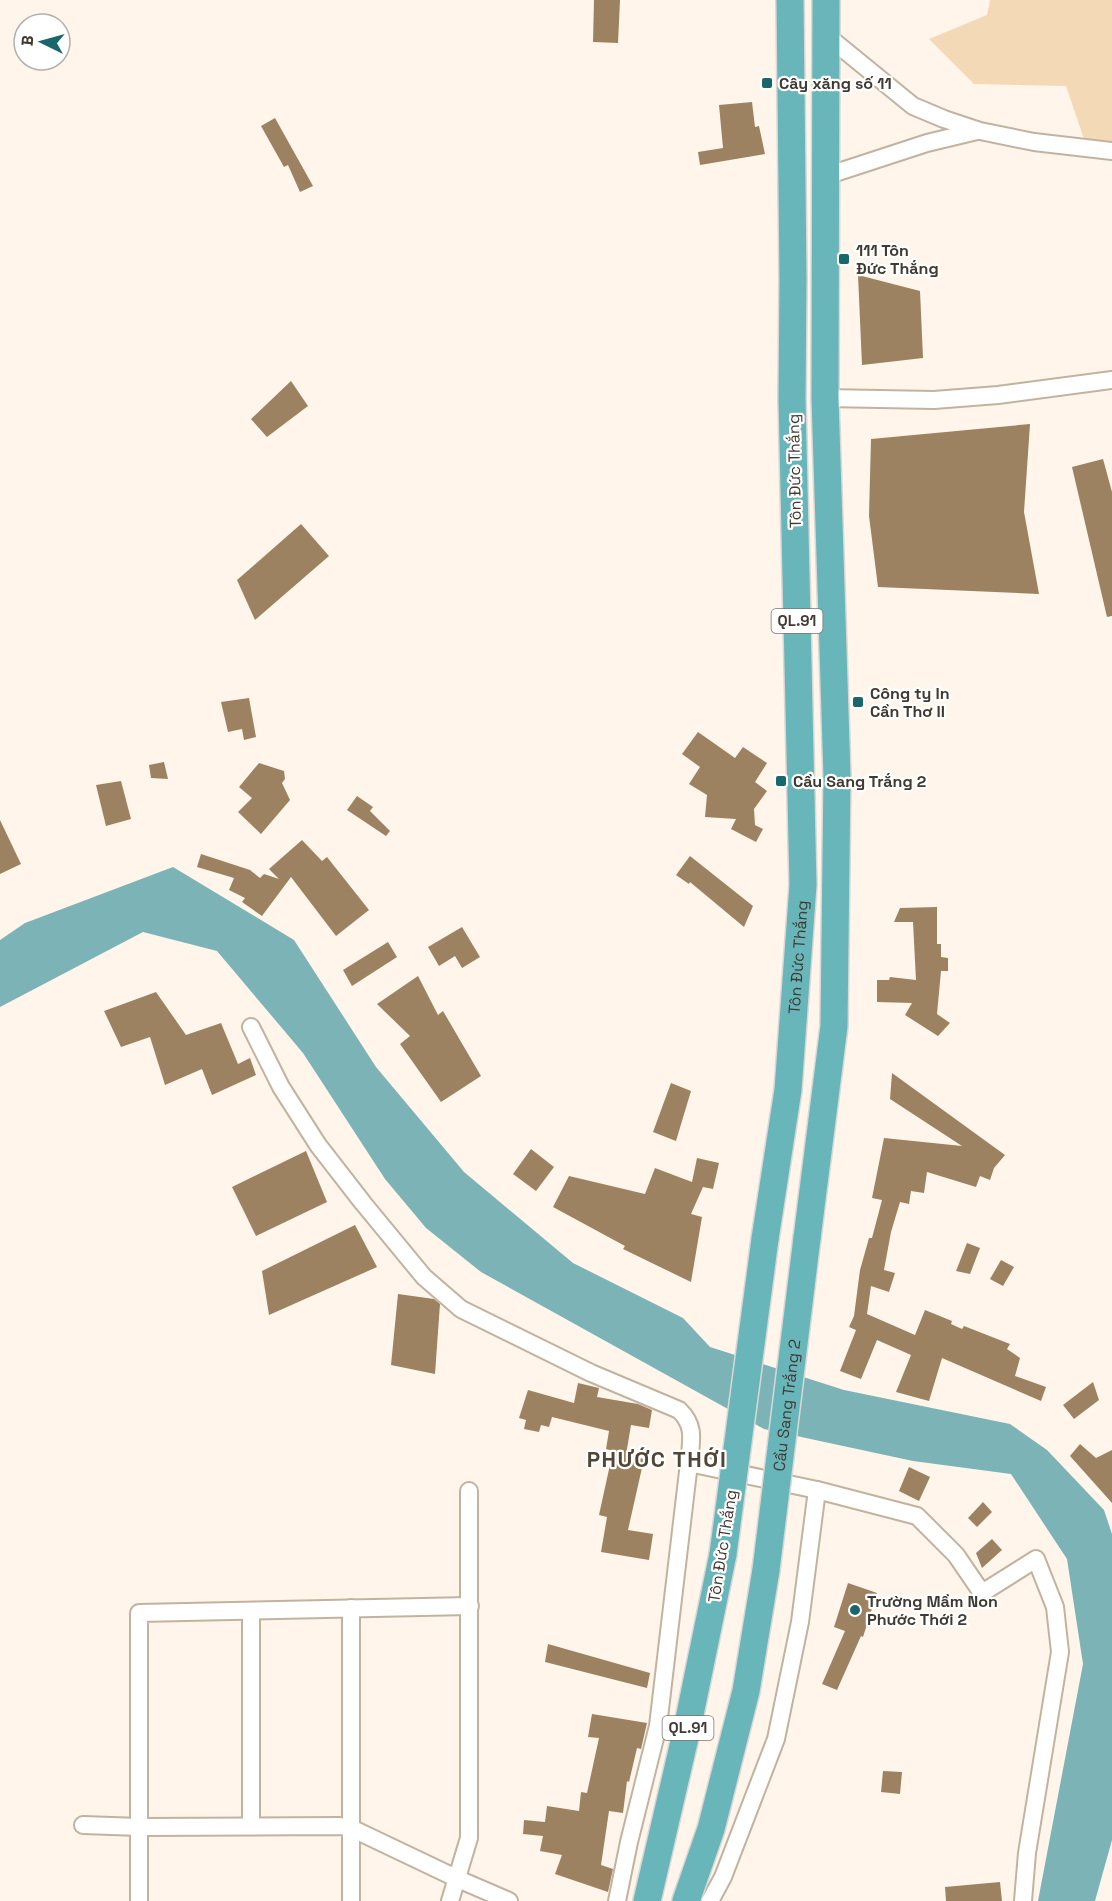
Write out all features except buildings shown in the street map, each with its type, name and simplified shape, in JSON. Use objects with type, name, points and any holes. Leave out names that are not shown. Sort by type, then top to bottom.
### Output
[{"type":"highway","name":"Tôn Đức Thắng","points":[[647,1901],[687,1729],[723,1554],[765,1239],[788,1090],[803,885],[792,399],[790,0]]},
{"type":"highway","name":"Tôn Đức Thắng","points":[[807,1238],[834,1026],[837,776],[825,398],[826,0]]},
{"type":"highway","points":[[792,399],[825,398]]},
{"type":"highway","name":"Cầu Sang Trắng 2","points":[[686,1901],[711,1829],[746,1691],[765,1570],[807,1238]]},
{"type":"street","points":[[826,35],[913,106],[944,119],[1034,142],[1112,151]]},
{"type":"street","points":[[826,176],[927,143],[980,130]]},
{"type":"street","points":[[825,398],[945,399],[998,396],[1112,380]]},
{"type":"street","points":[[251,1028],[281,1087],[318,1145],[424,1277],[460,1309],[591,1373],[679,1410],[688,1419],[692,1428],[658,1726],[617,1901]]},
{"type":"street","points":[[689,1462],[817,1490],[917,1516],[956,1555],[982,1593],[1036,1559],[1056,1607],[1060,1652],[1028,1852],[1023,1901]]},
{"type":"street","points":[[710,1901],[723,1877],[776,1739],[800,1622],[817,1490]]},
{"type":"street","points":[[450,1901],[470,1838],[469,1491]]},
{"type":"street","points":[[139,1901],[139,1613],[470,1606]]},
{"type":"street","points":[[351,1608],[351,1901]]},
{"type":"street","points":[[251,1611],[251,1826]]},
{"type":"street","points":[[83,1826],[340,1826],[351,1828],[458,1880],[509,1901]]},
{"type":"shaded area","points":[[990,0],[1112,0],[1112,141],[1084,139],[1066,86],[974,84],[929,39],[987,15]]},
{"type":"water","points":[[173,867],[294,940],[376,1067],[464,1172],[573,1263],[683,1318],[710,1347],[844,1390],[1010,1424],[1047,1450],[1104,1510],[1112,1534],[1112,1840],[1095,1901],[1038,1901],[1083,1664],[1067,1559],[1011,1474],[913,1461],[764,1429],[481,1272],[426,1228],[385,1179],[303,1053],[217,951],[143,932],[0,1007],[0,940],[25,923]]},
{"type":"place","name":"Cây xăng số 11","points":[[767,83]]},
{"type":"place","name":"111 Tôn Đức Thắng","points":[[844,259]]},
{"type":"place","name":"Công ty In Cần Thơ II","points":[[858,702]]},
{"type":"place","name":"Cầu Sang Trắng 2","points":[[781,781]]},
{"type":"place","name":"Trường Mầm Non Phước Thới 2","points":[[855,1610]]},
{"type":"district","name":"PHƯỚC THỚI","points":[[657,1459]]}]
